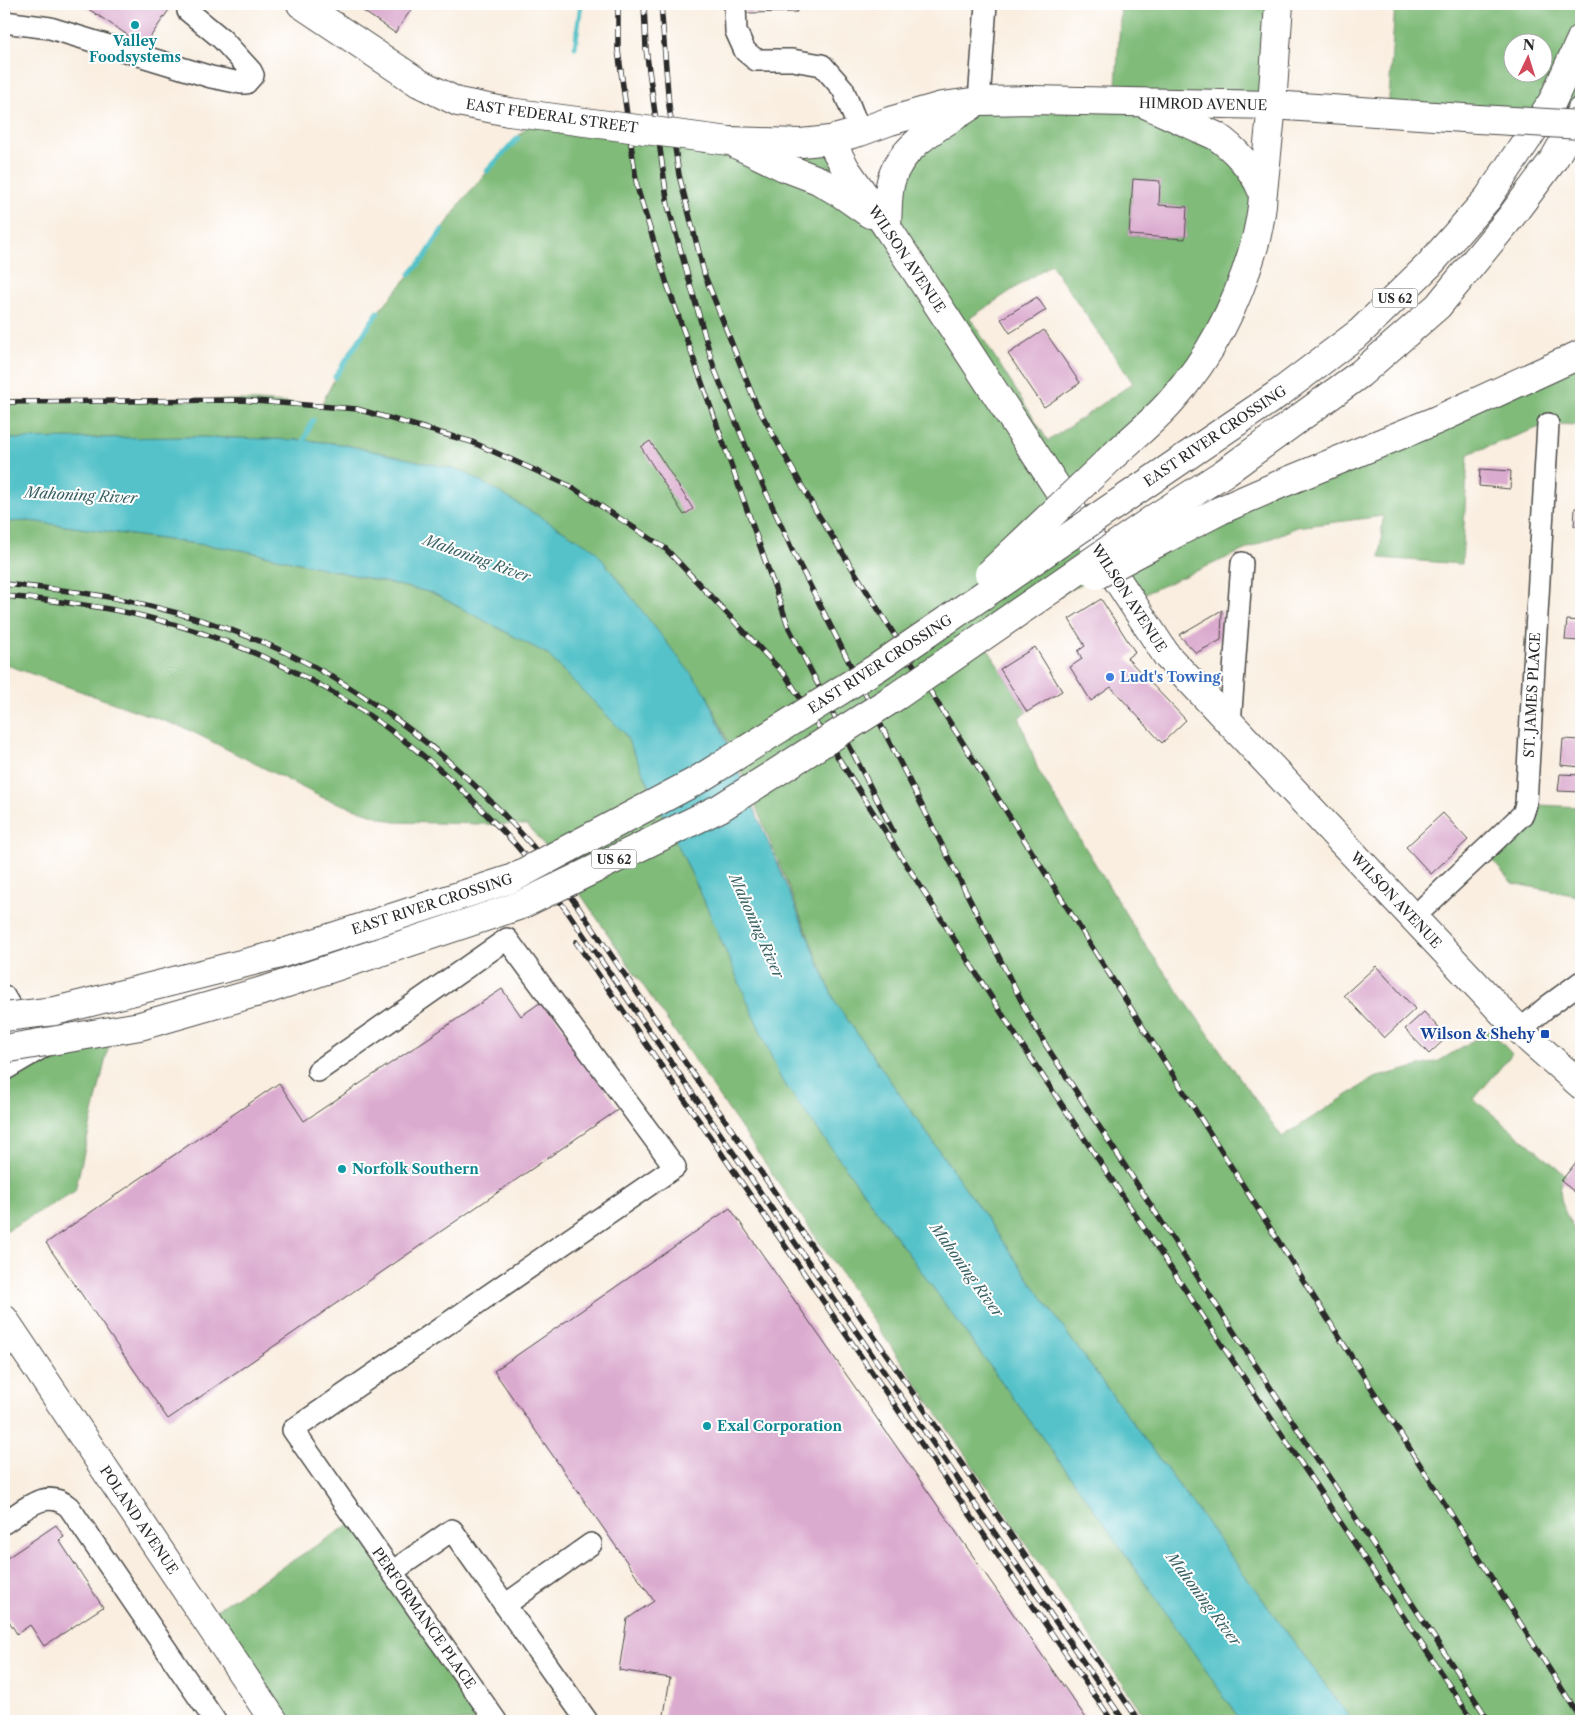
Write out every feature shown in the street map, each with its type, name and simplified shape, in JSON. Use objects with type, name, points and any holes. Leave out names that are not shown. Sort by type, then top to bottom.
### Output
[{"type":"main road","name":"EAST FEDERAL STREET","points":[[301,4],[419,83],[458,102],[509,112],[717,139],[801,143],[830,140]]},
{"type":"main road","points":[[925,635],[1172,400],[1216,341],[1248,270],[1259,227],[1272,105],[1279,4]]},
{"type":"main road","name":"EAST RIVER CROSSING","points":[[4,1017],[55,1011],[277,955],[511,879],[696,781],[878,667],[1278,394],[1360,332],[1429,266],[1488,198],[1552,102],[1581,39]]},
{"type":"main road","name":"HIMROD AVENUE","points":[[830,140],[942,106],[979,101],[1032,100],[1272,105],[1581,126]]},
{"type":"main road","points":[[887,227],[890,182],[902,157],[918,142],[979,101]]},
{"type":"main road","points":[[1143,103],[1216,136],[1238,154],[1263,192]]},
{"type":"main road","name":"US 62","points":[[1160,528],[1224,473],[1352,380],[1438,306],[1510,218],[1554,159],[1581,111]]},
{"type":"main road","points":[[717,139],[824,184],[887,227]]},
{"type":"main road","name":"WILSON AVENUE","points":[[830,140],[846,169],[887,227],[1167,656],[1412,918],[1520,1030],[1581,1085]]},
{"type":"main road","points":[[1160,528],[1221,510],[1437,420],[1581,354]]},
{"type":"main road","name":"EAST RIVER CROSSING","points":[[15,1052],[140,1026],[270,989],[521,905],[720,808],[896,696],[986,634],[1160,528]]},
{"type":"main road","name":"POLAND AVENUE","points":[[7,1332],[274,1721]]},
{"type":"street","points":[[735,4],[736,31],[745,51],[756,60],[792,60],[822,65],[843,89],[860,132]]},
{"type":"street","points":[[979,101],[986,4]]},
{"type":"street","points":[[4,22],[50,28],[211,77],[241,83],[246,83],[250,80],[253,75],[251,71],[222,39],[188,11]]},
{"type":"street","name":"ST. JAMES PLACE","points":[[1412,918],[1523,814],[1526,804],[1548,424]]},
{"type":"street","points":[[1230,724],[1242,563]]},
{"type":"street","name":"PERFORMANCE PLACE","points":[[318,1071],[507,939],[675,1167],[293,1430],[496,1721]]},
{"type":"street","points":[[1520,1030],[1548,1006],[1581,982]]},
{"type":"street","points":[[4,996],[11,1008],[15,1052],[4,1070]]},
{"type":"street","points":[[15,1052],[77,1032],[114,1023]]},
{"type":"street","points":[[4,1523],[40,1500],[51,1498],[62,1501],[69,1507],[215,1721]]},
{"type":"street","points":[[392,1572],[452,1530],[587,1721]]},
{"type":"street","points":[[505,1605],[591,1544]]},
{"type":"green space","points":[[1121,4],[1279,4],[1272,105],[1144,103],[1216,136],[1263,192],[1216,341],[1066,501],[1100,555],[1581,354],[1581,425],[1548,424],[1468,454],[1462,564],[1380,558],[1383,516],[1297,527],[1130,600],[1113,567],[981,638],[1027,712],[1019,717],[1038,770],[1141,939],[1282,1137],[1374,1078],[1439,1061],[1490,1030],[1512,1054],[1474,1099],[1566,1175],[1560,1191],[1561,1199],[1567,1217],[1581,1241],[1581,1721],[1352,1721],[1071,1339],[835,1002],[749,789],[706,693],[463,471],[341,444],[304,440],[195,437],[4,439],[4,402],[241,400],[321,405],[338,372],[378,312],[425,257],[461,202],[537,115],[830,140],[887,226],[890,182],[979,101],[1115,102]],"holes":[[[1133,179],[1160,181],[1159,205],[1187,207],[1185,239],[1129,235]],[[1051,264],[1133,383],[1048,441],[970,318]]]},
{"type":"green space","points":[[1395,4],[1581,4],[1581,125],[1388,113]]},
{"type":"green space","points":[[29,521],[242,550],[433,593],[547,654],[625,734],[702,896],[781,1079],[1092,1506],[1241,1721],[1148,1721],[557,860],[527,825],[394,822],[321,797],[187,729],[4,664],[4,522]]},
{"type":"green space","points":[[1539,805],[1581,807],[1581,894],[1578,896],[1512,883],[1492,860],[1539,816]]},
{"type":"green space","points":[[34,1013],[48,1044],[114,1023],[75,1191],[4,1232],[4,1017]]},
{"type":"green space","points":[[355,1521],[496,1721],[274,1721],[204,1617]]},
{"type":"water","name":"Mahoning River","points":[[195,437],[304,440],[341,444],[463,471],[594,549],[706,693],[835,1002],[1071,1339],[1352,1721],[1241,1721],[1092,1506],[781,1079],[702,896],[625,734],[547,654],[433,593],[242,550],[29,521],[4,522],[4,439]]},
{"type":"building","name":"Valley Foodsystems","points":[[81,4],[173,4],[144,46]]},
{"type":"building","points":[[353,4],[415,4],[395,33]]},
{"type":"building","points":[[746,4],[796,4],[797,12],[746,13]]},
{"type":"building","points":[[1133,179],[1160,181],[1159,205],[1187,207],[1185,239],[1129,235]]},
{"type":"building","points":[[1037,297],[1046,310],[1010,333],[1001,319]]},
{"type":"building","points":[[1044,330],[1080,383],[1044,407],[1008,354]]},
{"type":"building","points":[[650,441],[693,509],[684,515],[641,447]]},
{"type":"building","points":[[1480,469],[1511,471],[1510,489],[1479,486]]},
{"type":"building","points":[[1575,508],[1581,508],[1581,527],[1574,526]]},
{"type":"building","name":"Ludt's Towing","points":[[1101,599],[1135,652],[1127,658],[1186,720],[1162,743],[1111,687],[1091,701],[1070,667],[1082,659],[1078,651],[1085,646],[1069,619]]},
{"type":"building","points":[[1222,610],[1221,640],[1196,653],[1179,635]]},
{"type":"building","points":[[1567,620],[1581,621],[1581,641],[1565,640]]},
{"type":"building","points":[[1035,647],[1062,691],[1027,712],[1000,669]]},
{"type":"building","points":[[1563,739],[1581,740],[1581,767],[1561,765]]},
{"type":"building","points":[[1560,774],[1581,775],[1581,792],[1558,791]]},
{"type":"building","points":[[1443,813],[1468,840],[1431,874],[1406,847]]},
{"type":"building","points":[[1376,966],[1415,1009],[1384,1038],[1344,995]]},
{"type":"building","name":"Norfolk Southern","points":[[502,989],[521,1016],[544,1000],[619,1109],[168,1419],[46,1243],[279,1083],[304,1121]]},
{"type":"building","points":[[1424,1012],[1447,1037],[1429,1054],[1405,1029]]},
{"type":"building","points":[[1581,1156],[1581,1197],[1561,1181]]},
{"type":"building","name":"Exal Corporation","points":[[730,1208],[1088,1721],[663,1721],[670,1678],[619,1670],[627,1619],[654,1601],[494,1371]]},
{"type":"building","points":[[56,1525],[64,1537],[59,1540],[103,1607],[44,1646],[30,1625],[17,1634],[4,1613],[4,1560]]},
{"type":"waterway","points":[[575,47],[581,4]]},
{"type":"waterway","points":[[487,171],[518,138]]},
{"type":"waterway","points":[[410,274],[425,257],[442,230]]},
{"type":"waterway","points":[[335,377],[378,312]]},
{"type":"waterway","points":[[304,440],[313,420]]},
{"type":"railway","points":[[618,4],[618,50],[637,187],[667,284],[789,628],[893,831]]},
{"type":"railway","points":[[644,4],[646,49],[668,206],[714,368],[751,459],[794,554],[1031,1020],[1047,1047],[1489,1721]]},
{"type":"railway","points":[[661,4],[669,106],[679,175],[705,276],[756,404],[816,511],[1581,1719]]},
{"type":"railway","points":[[4,402],[241,400],[357,409],[472,442],[570,486],[665,548],[786,676],[1020,1042],[1473,1721]]},
{"type":"railway","points":[[4,584],[111,597],[170,611],[240,633],[285,652],[329,675],[384,710],[435,750],[506,817],[535,849],[576,904],[1139,1721]]},
{"type":"railway","points":[[4,596],[73,603],[142,616],[191,629],[239,646],[329,690],[372,717],[451,780],[487,815],[517,846],[567,911],[1124,1721]]},
{"type":"railway","points":[[576,942],[1112,1721]]},
{"type":"place","name":"Valley Foodsystems","points":[[135,25]]},
{"type":"place","name":"Ludt's Towing","points":[[1110,677]]},
{"type":"place","name":"Wilson & Shehy","points":[[1545,1034]]},
{"type":"place","name":"Norfolk Southern","points":[[342,1169]]},
{"type":"place","name":"Exal Corporation","points":[[707,1426]]}]
